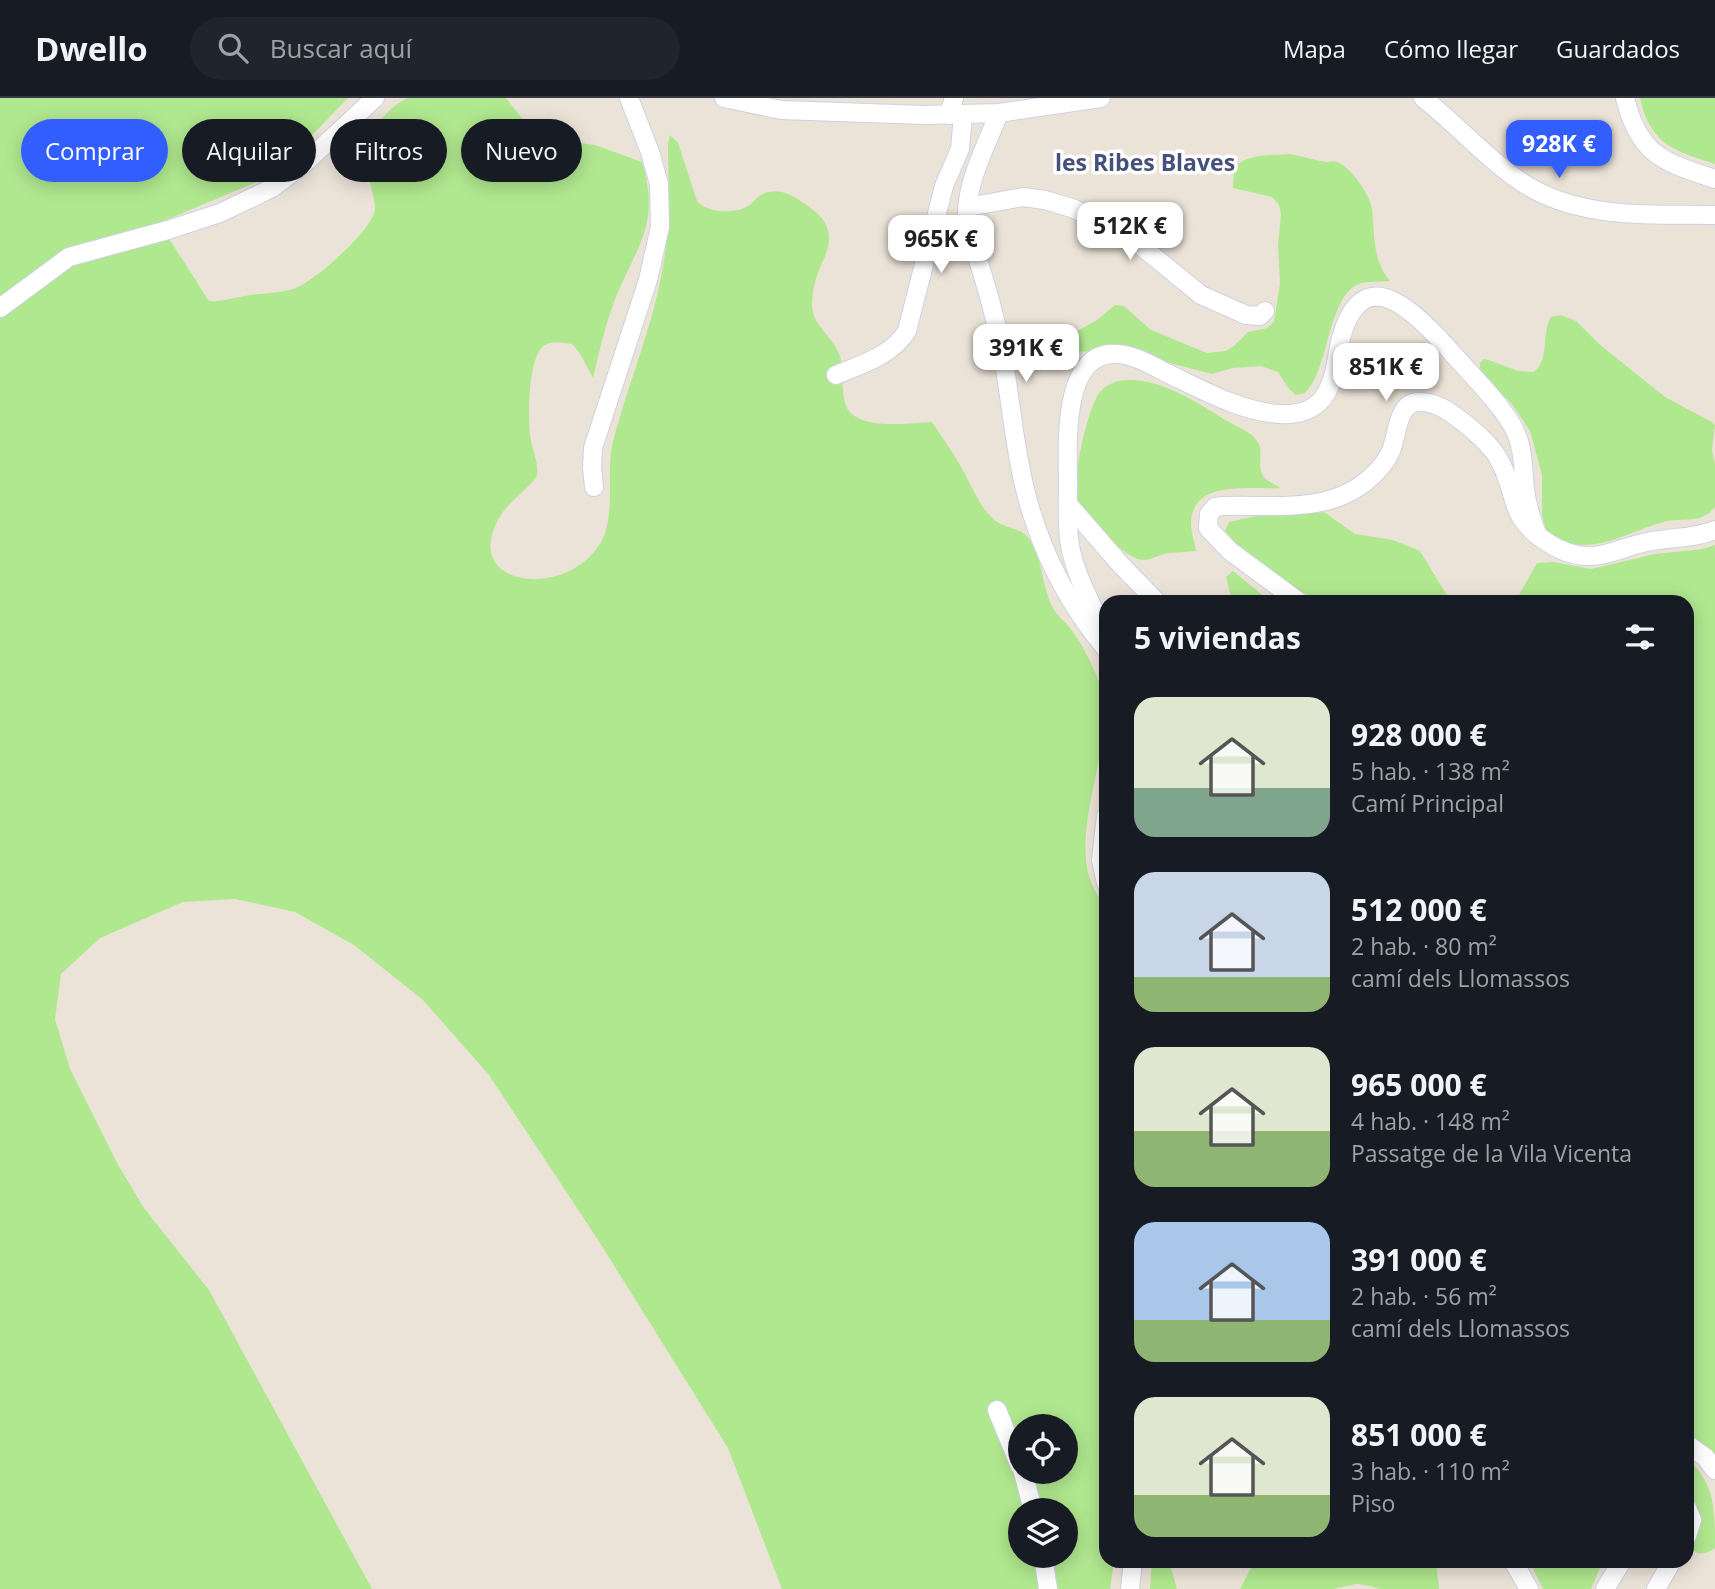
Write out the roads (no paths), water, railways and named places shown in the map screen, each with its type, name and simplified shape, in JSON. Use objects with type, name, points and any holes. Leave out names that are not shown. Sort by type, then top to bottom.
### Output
[{"type":"street","points":[[0,308],[69,257],[220,213],[264,193],[289,177],[375,98]]},
{"type":"street","points":[[594,487],[593,448],[648,280],[660,227],[661,198],[657,177],[629,98]]},
{"type":"street","points":[[724,98],[781,110],[925,115],[955,109],[999,114],[1101,98]]},
{"type":"street","points":[[1423,98],[1517,179],[1560,201],[1585,208],[1617,212],[1715,215]]},
{"type":"street","points":[[1625,98],[1639,132],[1656,156],[1672,165],[1715,179]]},
{"type":"street","points":[[836,375],[884,354],[907,331],[944,186],[960,149],[955,109]]},
{"type":"street","points":[[999,114],[973,182],[968,207],[971,236],[999,340],[1030,508],[1045,549],[1069,596],[1084,623],[1099,641]]},
{"type":"street","points":[[968,207],[1013,198],[1058,203],[1104,221],[1125,233],[1201,295],[1246,316],[1260,316],[1265,311]]},
{"type":"street","points":[[1099,620],[1072,554],[1068,528],[1069,414],[1079,380],[1092,361],[1111,354],[1131,357],[1252,409],[1279,414],[1298,413],[1315,406],[1327,390],[1335,370],[1346,322],[1353,309],[1368,298],[1380,296],[1398,301],[1421,320],[1510,421],[1521,448],[1525,493],[1538,536]]},
{"type":"street","points":[[1290,595],[1219,541],[1208,528],[1209,514],[1215,507],[1316,504],[1343,496],[1366,481],[1382,466],[1391,452],[1402,413],[1414,402],[1429,403],[1445,409],[1486,442],[1500,463],[1520,518],[1538,536],[1570,554],[1597,556],[1647,542],[1715,530]]},
{"type":"street","points":[[1068,504],[1150,595]]},
{"type":"street","points":[[997,1410],[1008,1437]]},
{"type":"street","points":[[1694,1449],[1705,1457],[1715,1470]]},
{"type":"street","points":[[1045,1568],[1048,1589]]},
{"type":"street","points":[[1130,1589],[1132,1568]]},
{"type":"street","points":[[1517,1568],[1529,1589]]},
{"type":"street","points":[[1605,1589],[1618,1568]]},
{"type":"street","points":[[1656,1589],[1668,1568]]},
{"type":"district","name":"les Ribes Blaves","points":[[1145,163]]}]
